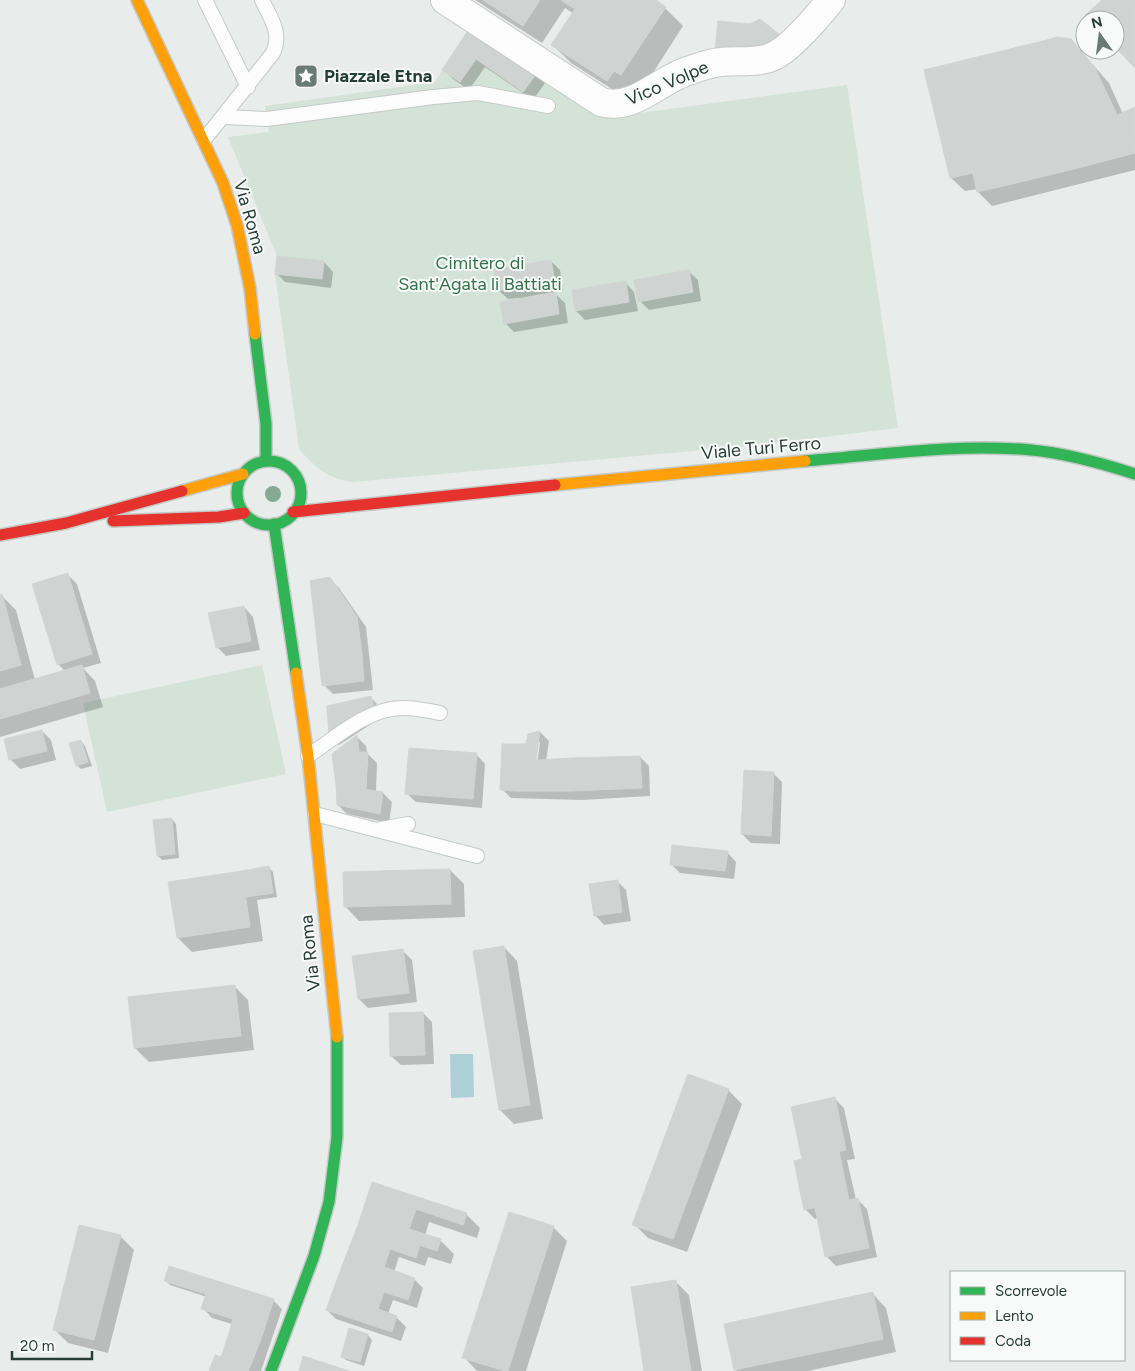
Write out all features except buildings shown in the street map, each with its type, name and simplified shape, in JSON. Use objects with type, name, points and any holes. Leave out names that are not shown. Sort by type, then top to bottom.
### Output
[{"type":"main road","name":"Via Roma","points":[[137,0],[204,140],[223,183],[237,225],[250,288],[266,424],[266,461]]},
{"type":"main road","name":"Viale Turi Ferro","points":[[293,512],[716,469],[957,448],[1031,450],[1098,462],[1135,474]]},
{"type":"main road","points":[[296,476],[300,491],[298,506],[288,518],[274,524],[257,522],[244,513],[240,506],[237,489],[243,474],[250,467],[258,463],[266,461],[283,464],[296,476],[313,484]]},
{"type":"main road","points":[[0,535],[66,523],[243,474]]},
{"type":"main road","points":[[350,494],[388,502]]},
{"type":"main road","points":[[66,523],[219,517],[244,513]]},
{"type":"main road","name":"Via Roma","points":[[271,1371],[314,1256],[329,1202],[337,1137],[337,1034],[308,756],[274,524]]},
{"type":"street","name":"Vico Volpe","points":[[446,1],[601,102],[611,105],[631,101],[683,72],[720,62],[766,60],[776,55],[808,26],[830,0]]},
{"type":"lane","points":[[205,0],[248,87]]},
{"type":"lane","points":[[204,140],[274,53],[277,44],[277,32],[262,0]]},
{"type":"lane","points":[[224,117],[267,118],[478,93],[548,106]]},
{"type":"lane","points":[[308,756],[370,716],[386,710],[403,708],[440,713]]},
{"type":"lane","points":[[314,814],[477,856]]},
{"type":"lane","points":[[378,830],[408,824]]},
{"type":"green space","name":"Cimitero di Sant'Agata li Battiati","points":[[469,29],[603,118],[847,85],[898,428],[758,445],[353,482],[329,475],[311,461],[299,449],[275,274],[277,256],[228,137],[269,132],[265,106],[435,82]]},
{"type":"green space","points":[[262,665],[286,774],[107,812],[83,703]]},
{"type":"water","points":[[450,1054],[473,1054],[474,1097],[451,1098]]},
{"type":"traffic: fast","points":[[255,334],[266,424],[266,461]]},
{"type":"traffic: fast","points":[[805,461],[946,449],[1003,448],[1044,451],[1070,456],[1135,474]]},
{"type":"traffic: fast","points":[[269,461],[287,467],[295,475],[301,493],[295,511],[287,519],[269,525],[251,519],[243,511],[237,493],[243,475],[251,467],[269,461]]},
{"type":"traffic: fast","points":[[274,524],[296,673]]},
{"type":"traffic: fast","points":[[271,1371],[314,1256],[329,1202],[337,1137],[337,1037]]},
{"type":"traffic: slow","points":[[137,0],[223,183],[237,225],[250,288],[255,334]]},
{"type":"traffic: slow","points":[[555,485],[805,461]]},
{"type":"traffic: slow","points":[[182,491],[243,474]]},
{"type":"traffic: slow","points":[[296,673],[308,756],[337,1037]]},
{"type":"traffic: jam","points":[[293,512],[555,485]]},
{"type":"traffic: jam","points":[[0,535],[66,523],[182,491]]},
{"type":"traffic: jam","points":[[113,521],[219,517],[244,513]]},
{"type":"place","name":"Piazzale Etna","points":[[306,76]]}]
